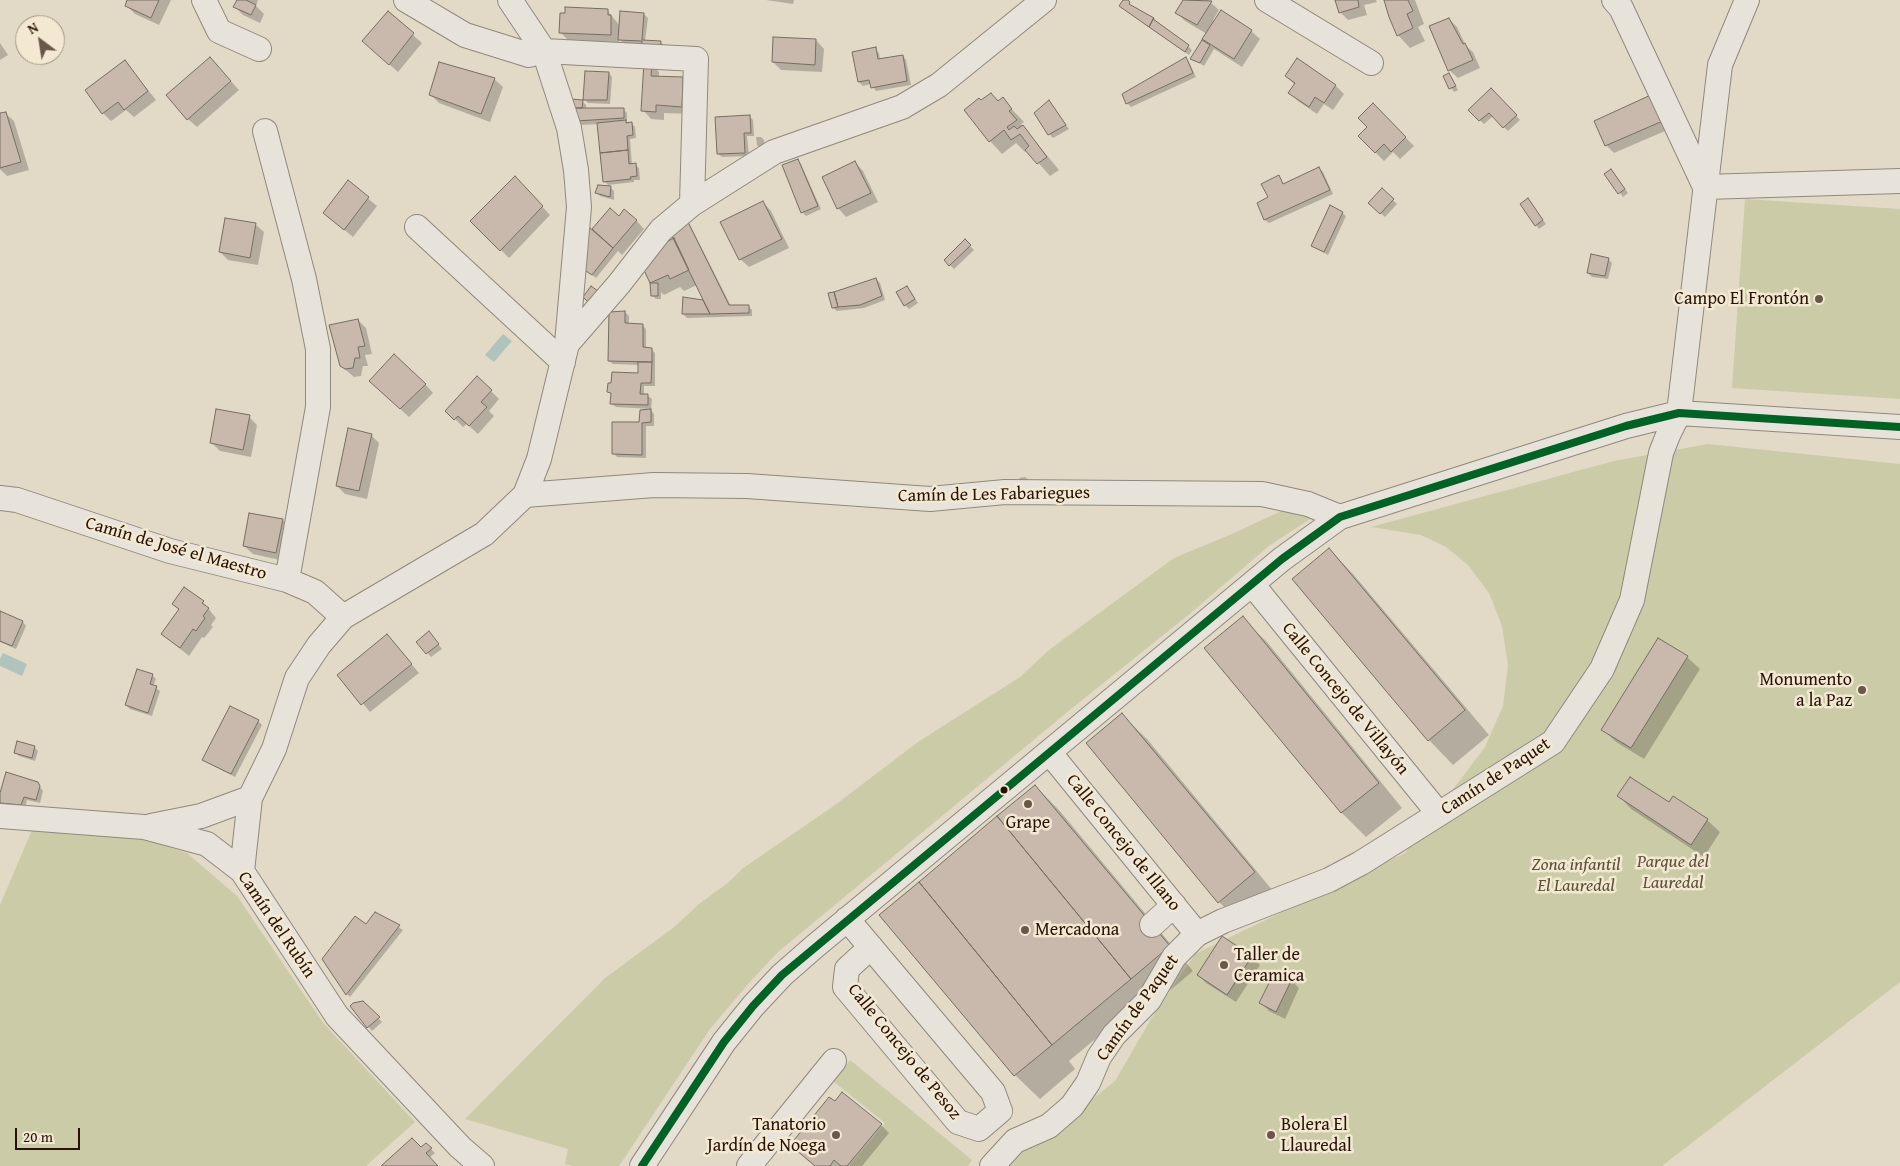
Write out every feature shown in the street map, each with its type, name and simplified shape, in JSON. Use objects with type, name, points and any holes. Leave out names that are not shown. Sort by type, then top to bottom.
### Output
[{"type":"street","points":[[204,0],[219,32],[259,49]]},
{"type":"street","points":[[406,0],[465,36],[529,55],[544,51],[696,59],[692,204]]},
{"type":"street","points":[[242,871],[250,798],[274,749],[297,678],[319,646],[343,617],[484,534],[525,495],[539,459],[565,353],[579,207],[576,170],[569,128],[544,51],[510,0]]},
{"type":"street","points":[[565,353],[661,230],[692,204],[774,152],[902,108],[939,85],[1044,0]]},
{"type":"street","points":[[1267,0],[1371,63]]},
{"type":"street","points":[[1614,0],[1621,8],[1705,187],[1900,180]]},
{"type":"street","name":"Camín de Paquet","points":[[992,1166],[1015,1141],[1050,1126],[1072,1106],[1088,1083],[1099,1057],[1114,1035],[1149,1000],[1174,957],[1198,934],[1222,920],[1330,880],[1361,863],[1553,742],[1602,669],[1632,600],[1661,453],[1679,412],[1720,65],[1747,0]]},
{"type":"street","points":[[265,131],[304,280],[318,349],[318,407],[287,580]]},
{"type":"street","points":[[417,227],[565,353]]},
{"type":"street","points":[[642,1166],[724,1042],[753,1006],[782,975],[1282,559],[1340,517],[1626,426],[1679,412],[1900,427]]},
{"type":"street","name":"Camín de Les Fabariegues","points":[[525,495],[654,485],[747,486],[930,499],[1005,492],[1262,494],[1308,504],[1340,517]]},
{"type":"street","name":"Camín de José el Maestro","points":[[0,498],[17,500],[170,551],[287,580],[315,592],[343,617]]},
{"type":"street","name":"Calle Concejo de Villayón","points":[[1252,584],[1438,814]]},
{"type":"street","name":"Calle Concejo de Illano","points":[[1049,752],[1198,934]]},
{"type":"street","points":[[144,827],[201,816],[250,798]]},
{"type":"street","name":"Camín del Rubín","points":[[0,816],[144,827],[207,844],[242,871],[337,1016],[460,1147],[482,1166]]},
{"type":"street","points":[[1152,925],[1174,905]]},
{"type":"street","points":[[847,919],[993,1092],[1000,1112],[994,1117],[1015,1141]]},
{"type":"street","name":"Calle Concejo de Pesoz","points":[[870,948],[847,968],[845,986],[958,1122],[980,1129],[994,1117]]},
{"type":"street","points":[[749,1166],[834,1061]]},
{"type":"green space","name":"Campo El Frontón","points":[[1745,199],[1900,209],[1900,399],[1732,388]]},
{"type":"green space","name":"Parque del Lauredal","points":[[1708,444],[1900,464],[1900,982],[1662,1166],[1003,1166],[1021,1150],[1037,1143],[1115,1081],[1151,1019],[1195,954],[1405,853],[1485,747],[1503,706],[1508,666],[1502,626],[1489,593],[1468,565],[1446,547],[1421,535],[1371,527],[1614,461]]},
{"type":"green space","points":[[1290,507],[1318,514],[1270,545],[1192,612],[1071,709],[778,952],[710,1029],[619,1166],[573,1166],[565,1164],[568,1149],[465,1119],[605,978],[673,928],[742,869],[835,805],[918,742],[1020,677],[1049,650],[1174,558]]},
{"type":"green space","points":[[32,830],[130,835],[187,853],[237,896],[324,1024],[415,1122],[366,1166],[0,1166],[0,905]]},
{"type":"green space","points":[[850,1060],[972,1160],[968,1166],[849,1166],[885,1123],[833,1081]]},
{"type":"shaded area","points":[[503,334],[512,341],[494,362],[485,355]]},
{"type":"shaded area","points":[[3,653],[27,664],[22,676],[0,666],[0,659]]},
{"type":"building","points":[[127,0],[159,0],[151,18],[125,6]]},
{"type":"building","points":[[237,0],[246,0],[256,5],[251,15],[233,7]]},
{"type":"building","points":[[1123,0],[1128,0],[1129,4],[1154,18],[1149,27],[1119,6]]},
{"type":"building","points":[[1183,0],[1212,1],[1197,25],[1175,13]]},
{"type":"building","points":[[1335,0],[1358,0],[1359,7],[1339,13]]},
{"type":"building","points":[[1384,0],[1408,0],[1413,11],[1407,14],[1413,28],[1397,36]]},
{"type":"building","points":[[565,7],[608,9],[608,15],[611,15],[611,35],[559,33],[560,13],[565,13]]},
{"type":"building","points":[[1221,10],[1252,30],[1234,59],[1202,39]]},
{"type":"building","points":[[388,11],[414,33],[389,65],[362,41]]},
{"type":"building","points":[[620,11],[644,13],[642,40],[661,41],[660,53],[641,52],[642,41],[618,40]]},
{"type":"building","points":[[1449,18],[1473,60],[1448,71],[1429,26]]},
{"type":"building","points":[[1153,19],[1189,45],[1185,52],[1149,27]]},
{"type":"building","points":[[773,37],[816,39],[815,65],[772,62]]},
{"type":"building","points":[[1202,40],[1210,45],[1200,63],[1190,59]]},
{"type":"building","points":[[876,47],[878,59],[903,55],[907,81],[871,88],[869,80],[858,82],[852,52]]},
{"type":"building","points":[[210,57],[231,81],[187,120],[166,95]]},
{"type":"building","points":[[1186,57],[1193,73],[1126,104],[1122,94]]},
{"type":"building","points":[[1297,58],[1336,85],[1324,103],[1315,97],[1309,107],[1288,93],[1295,83],[1285,76]]},
{"type":"building","points":[[125,60],[148,91],[124,110],[118,102],[102,114],[85,90]]},
{"type":"building","points":[[439,62],[495,78],[481,114],[429,95]]},
{"type":"building","points":[[644,62],[652,62],[651,76],[683,77],[682,107],[656,105],[656,112],[641,111]]},
{"type":"building","points":[[585,71],[609,72],[607,100],[583,100]]},
{"type":"building","points":[[1449,73],[1456,86],[1449,89],[1443,76]]},
{"type":"building","points":[[1491,88],[1517,115],[1503,128],[1489,113],[1479,121],[1468,110]]},
{"type":"building","points":[[991,93],[998,101],[1003,97],[1012,109],[1009,111],[1017,120],[1007,127],[1009,130],[1014,126],[1017,129],[1023,125],[1047,157],[1037,164],[1025,150],[1029,146],[1020,134],[1011,140],[1004,130],[989,142],[964,110],[979,98],[981,100]]},
{"type":"building","points":[[1653,94],[1665,120],[1605,146],[1594,121]]},
{"type":"building","points":[[570,99],[583,100],[582,108],[572,108]]},
{"type":"building","points":[[1049,100],[1066,125],[1048,135],[1034,113]]},
{"type":"building","points":[[1373,103],[1406,137],[1391,152],[1384,144],[1375,153],[1358,136],[1367,127],[1358,118]]},
{"type":"building","points":[[572,108],[624,108],[624,118],[576,121]]},
{"type":"building","points":[[6,112],[21,162],[0,168],[0,113]]},
{"type":"building","points":[[750,115],[751,133],[744,133],[745,153],[717,154],[715,117]]},
{"type":"building","points":[[626,120],[626,123],[632,122],[633,135],[627,136],[628,150],[600,153],[597,123]]},
{"type":"building","points":[[628,150],[629,164],[636,163],[637,176],[630,177],[631,179],[603,182],[600,153]]},
{"type":"building","points":[[798,159],[818,206],[801,213],[782,165]]},
{"type":"building","points":[[855,161],[871,193],[837,209],[822,177]]},
{"type":"building","points":[[1319,167],[1330,190],[1264,220],[1257,203],[1268,197],[1261,184],[1279,175],[1283,184]]},
{"type":"building","points":[[1611,169],[1625,189],[1618,194],[1604,174]]},
{"type":"building","points":[[515,176],[543,206],[500,251],[470,221]]},
{"type":"building","points":[[348,180],[369,197],[344,230],[323,213]]},
{"type":"building","points":[[598,185],[611,186],[610,197],[595,193]]},
{"type":"building","points":[[1382,188],[1394,199],[1380,214],[1368,203]]},
{"type":"building","points":[[1528,198],[1543,220],[1535,226],[1520,204]]},
{"type":"building","points":[[763,201],[782,239],[739,260],[720,222]]},
{"type":"building","points":[[1330,205],[1343,212],[1324,252],[1311,246]]},
{"type":"building","points":[[610,208],[619,216],[624,209],[637,220],[613,248],[592,229]]},
{"type":"building","points":[[225,218],[256,223],[250,258],[219,252]]},
{"type":"building","points":[[687,220],[729,305],[749,305],[749,313],[710,314],[669,230]]},
{"type":"building","points":[[590,228],[613,248],[592,275],[583,269]]},
{"type":"building","points":[[674,238],[689,270],[670,279],[668,275],[650,283],[640,262],[655,248]]},
{"type":"building","points":[[965,239],[971,245],[949,266],[944,260]]},
{"type":"building","points":[[1591,254],[1609,258],[1605,276],[1587,273]]},
{"type":"building","points":[[876,278],[882,296],[860,305],[838,307],[834,292]]},
{"type":"building","points":[[650,283],[658,283],[658,296],[651,296]]},
{"type":"building","points":[[591,286],[598,291],[589,303],[583,297]]},
{"type":"building","points":[[907,286],[915,299],[904,306],[896,292]]},
{"type":"building","points":[[834,292],[838,307],[832,308],[828,293]]},
{"type":"building","points":[[683,297],[703,300],[710,314],[682,314]]},
{"type":"building","points":[[625,311],[625,323],[643,324],[643,347],[652,348],[652,362],[608,361],[609,312]]},
{"type":"building","points":[[358,319],[365,346],[358,347],[360,358],[355,358],[353,368],[345,369],[340,366],[329,325]]},
{"type":"building","points":[[394,354],[426,384],[400,409],[369,381]]},
{"type":"building","points":[[638,362],[652,362],[651,383],[641,383],[640,394],[648,394],[648,405],[610,404],[611,393],[607,392],[608,383],[611,383],[612,372],[638,373]]},
{"type":"building","points":[[477,376],[492,390],[481,402],[487,407],[469,426],[458,416],[454,420],[445,411]]},
{"type":"building","points":[[216,409],[250,415],[243,450],[210,443]]},
{"type":"building","points":[[651,409],[651,422],[642,423],[642,455],[612,454],[612,422],[639,422],[640,410]]},
{"type":"building","points":[[348,428],[372,434],[359,491],[336,486]]},
{"type":"building","points":[[249,513],[283,519],[276,553],[243,546]]},
{"type":"building","points":[[1329,548],[1465,710],[1428,741],[1292,579]]},
{"type":"building","points":[[184,587],[204,601],[202,603],[209,608],[196,631],[193,629],[180,648],[161,634],[179,609],[172,604]]},
{"type":"building","points":[[0,611],[23,621],[12,646],[0,641]]},
{"type":"building","points":[[1243,616],[1379,783],[1341,813],[1204,648]]},
{"type":"building","points":[[429,631],[439,644],[426,654],[416,642]]},
{"type":"building","points":[[387,634],[412,664],[361,705],[337,675]]},
{"type":"building","points":[[1658,638],[1688,656],[1631,748],[1601,730]]},
{"type":"building","points":[[137,669],[153,674],[150,684],[157,686],[148,713],[125,705]]},
{"type":"building","points":[[230,706],[259,720],[231,774],[202,760]]},
{"type":"building","points":[[1122,713],[1255,872],[1218,903],[1086,743]]},
{"type":"building","points":[[17,741],[35,746],[32,758],[14,753]]},
{"type":"building","points":[[6,772],[38,782],[40,786],[36,800],[24,797],[21,805],[0,803],[0,793]]},
{"type":"building","points":[[1630,777],[1669,802],[1673,796],[1708,819],[1691,845],[1617,796]]},
{"type":"building","points":[[1035,785],[1170,946],[1131,979],[997,816]]},
{"type":"building","name":"Mercadona","points":[[997,816],[1131,979],[1052,1045],[919,882]]},
{"type":"building","points":[[919,882],[1052,1045],[1014,1076],[879,915]]},
{"type":"building","points":[[375,912],[400,925],[346,995],[322,959],[355,916],[366,924]]},
{"type":"building","name":"Taller de Ceramica","points":[[1222,936],[1252,956],[1227,995],[1197,975]]},
{"type":"building","points":[[1275,971],[1292,979],[1276,1012],[1259,1003]]},
{"type":"building","points":[[363,1001],[380,1017],[367,1028],[350,1006],[353,1003]]},
{"type":"building","name":"Tanatorio Jardín de Noega","points":[[842,1092],[882,1124],[847,1166],[841,1166],[834,1160],[830,1166],[815,1166],[790,1145],[829,1097],[835,1101]]},
{"type":"building","points":[[412,1138],[421,1147],[426,1143],[432,1148],[426,1153],[438,1166],[381,1166]]},
{"type":"transit line","points":[[642,1166],[724,1042],[753,1006],[782,975],[1282,559],[1340,517],[1626,426],[1679,413],[1900,427]]},
{"type":"place","name":"Campo El Frontón","points":[[1819,299]]},
{"type":"place","name":"Monumento a la Paz","points":[[1862,690]]},
{"type":"place","name":"Grape","points":[[1028,804]]},
{"type":"place","name":"Mercadona","points":[[1025,930]]},
{"type":"place","name":"Taller de Ceramica","points":[[1224,965]]},
{"type":"place","name":"Tanatorio Jardín de Noega","points":[[836,1135]]},
{"type":"place","name":"Bolera El Llauredal","points":[[1271,1135]]},
{"type":"park label","name":"Zona infantil El Lauredal","points":[[1576,875]]}]
